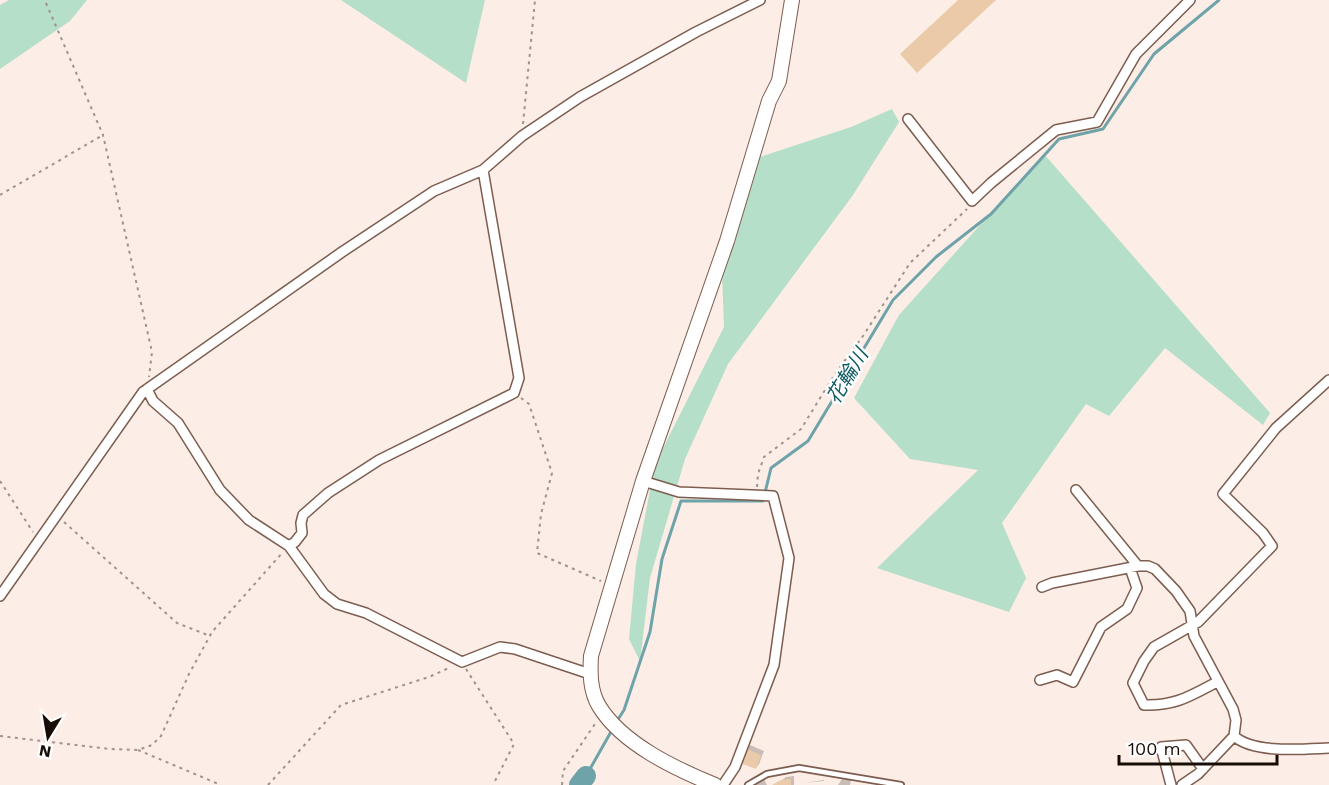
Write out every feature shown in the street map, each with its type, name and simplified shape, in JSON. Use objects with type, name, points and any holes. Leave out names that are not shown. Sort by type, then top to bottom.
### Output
[{"type":"street","points":[[0,596],[143,392],[342,252],[434,191],[483,170],[522,136],[600,86],[696,32],[760,0]]},
{"type":"street","points":[[715,785],[681,771],[646,751],[619,729],[598,705],[590,674],[591,656],[643,481],[727,241],[769,101],[779,81],[792,0]]},
{"type":"street","points":[[908,119],[972,201],[1056,130],[1097,122],[1136,54],[1190,0]]},
{"type":"street","points":[[289,546],[302,533],[303,515],[327,493],[379,460],[514,393],[519,378],[483,170]]},
{"type":"street","points":[[1217,682],[1179,702],[1160,705],[1144,705],[1132,683],[1154,647],[1193,626],[1272,546],[1263,533],[1223,494],[1276,428],[1329,380]]},
{"type":"street","points":[[147,389],[153,401],[178,423],[220,490],[249,520],[289,546],[324,594],[337,604],[366,614],[462,662],[500,647],[515,649],[590,674]]},
{"type":"street","points":[[643,481],[679,492],[773,496],[789,558],[774,665],[735,767],[723,785]]},
{"type":"street","points":[[1040,680],[1057,675],[1073,682],[1101,627],[1127,609],[1137,588],[1134,567],[1076,490]]},
{"type":"street","points":[[1042,587],[1052,582],[1148,566],[1155,569],[1176,591],[1190,611],[1194,636],[1233,709],[1236,720],[1234,736],[1203,769],[1182,785]]},
{"type":"street","points":[[1234,736],[1240,742],[1260,747],[1329,748]]},
{"type":"street","points":[[1171,785],[1161,747],[1186,745],[1203,769]]},
{"type":"lane","points":[[748,785],[767,774],[799,768],[901,785]]},
{"type":"path","points":[[522,136],[535,0]]},
{"type":"path","points":[[46,3],[103,135],[152,352],[147,389]]},
{"type":"path","points":[[0,195],[103,135]]},
{"type":"path","points":[[756,495],[758,474],[765,457],[801,429],[910,263],[965,212],[972,201]]},
{"type":"path","points":[[514,393],[528,404],[552,473],[541,514],[537,553],[612,586]]},
{"type":"path","points":[[0,481],[38,541]]},
{"type":"path","points":[[56,515],[177,623],[210,636]]},
{"type":"path","points":[[138,750],[152,745],[161,736],[189,674],[210,636],[231,608],[289,546]]},
{"type":"path","points":[[267,785],[341,705],[429,677],[462,662],[514,744],[494,785]]},
{"type":"path","points":[[562,785],[563,771],[604,712]]},
{"type":"path","points":[[0,736],[110,749],[138,750],[221,785]]},
{"type":"green space","points":[[9,0],[87,0],[70,21],[0,69],[0,5]]},
{"type":"green space","points":[[341,0],[485,0],[466,83]]},
{"type":"green space","points":[[892,109],[899,122],[853,195],[728,364],[685,459],[650,578],[640,661],[629,639],[636,564],[655,464],[724,327],[722,273],[760,157],[851,127]]},
{"type":"green space","points":[[1044,154],[1270,413],[1263,425],[1165,348],[1109,416],[1086,404],[1002,523],[1026,578],[1009,612],[877,568],[978,470],[910,459],[854,398],[899,315]]},
{"type":"building","points":[[958,0],[996,0],[917,73],[900,54]]},
{"type":"building","points":[[745,748],[761,755],[756,769],[740,763]]},
{"type":"building","points":[[791,779],[791,785],[772,785],[781,780]]},
{"type":"waterway","name":"花輪川","points":[[617,721],[624,710],[650,632],[662,559],[681,501],[763,501],[771,468],[808,441],[893,300],[936,257],[991,214],[1059,139],[1103,129],[1154,54],[1219,0]]},
{"type":"waterway","name":"花輪川","points":[[586,776],[612,730]]},
{"type":"waterway","name":"花輪川","points":[[579,785],[586,776]]}]
